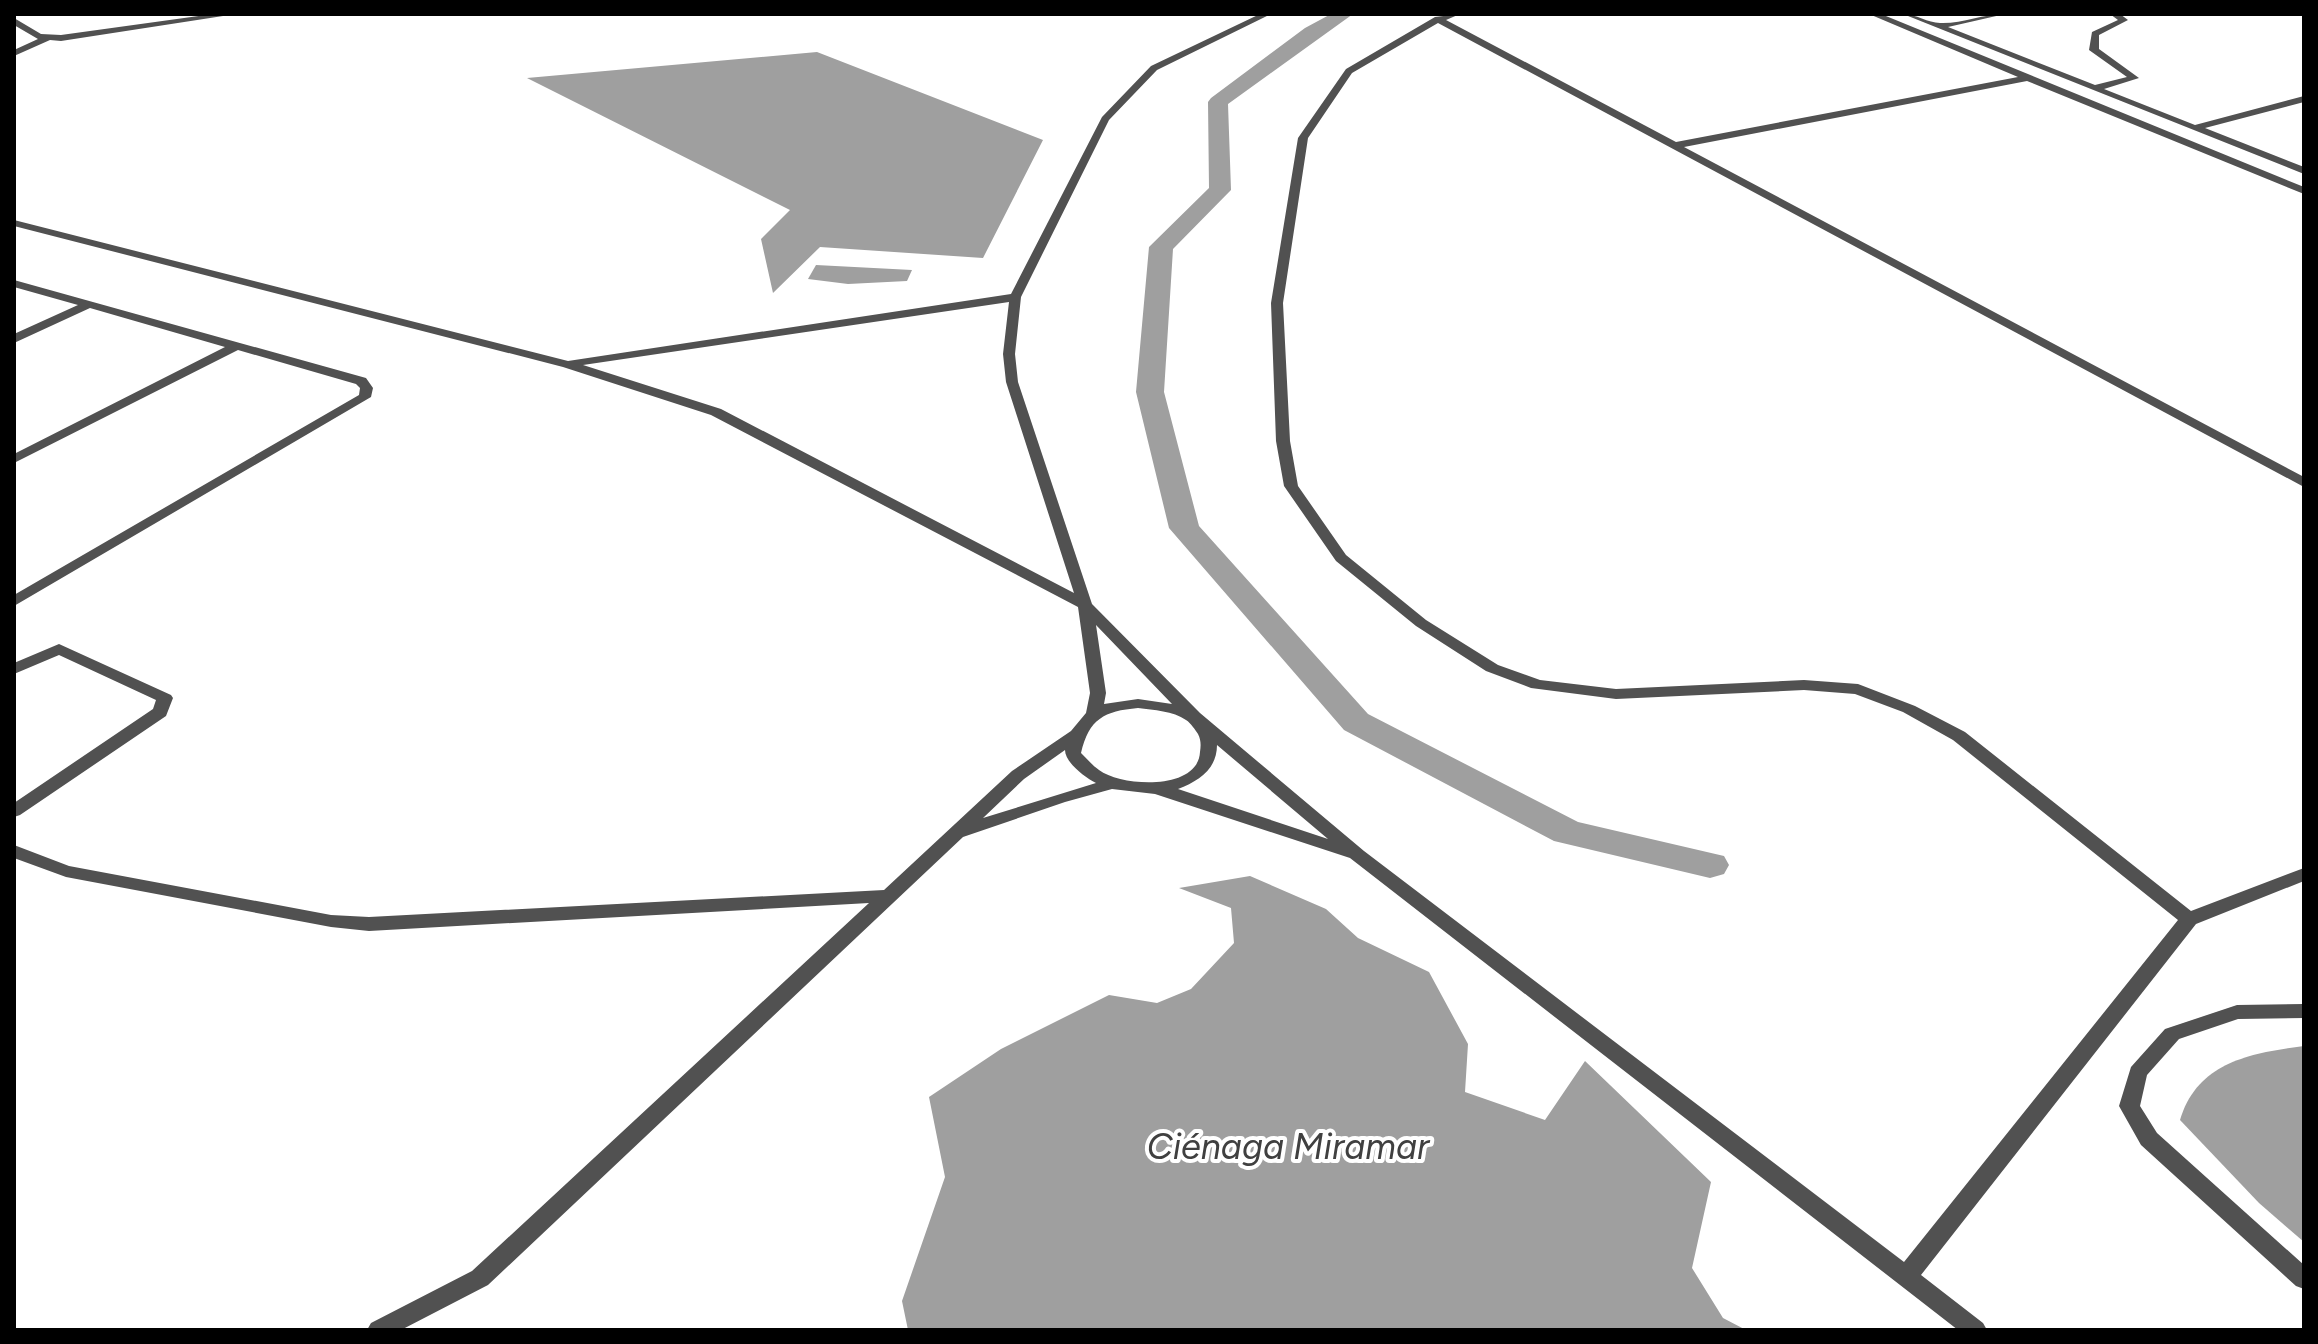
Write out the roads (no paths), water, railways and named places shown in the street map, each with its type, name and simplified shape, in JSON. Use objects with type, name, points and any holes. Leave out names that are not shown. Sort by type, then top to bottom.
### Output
[{"type":"street","points":[[14,53],[47,38],[232,14]]},
{"type":"street","points":[[1094,714],[1097,680],[1085,605],[1012,382],[1009,354],[1015,297],[1105,119],[1143,76],[1267,14]]},
{"type":"street","points":[[1456,14],[1438,19],[1349,71],[1303,138],[1277,303],[1283,441],[1291,486],[1341,558],[1421,623],[1492,668],[1537,685],[1616,694],[1804,685],[1858,689],[1909,709],[1959,736],[2189,919]]},
{"type":"street","points":[[1873,14],[2304,191]]},
{"type":"street","points":[[1907,14],[2304,171]]},
{"type":"street","points":[[1912,31],[2001,14]]},
{"type":"street","points":[[2095,88],[2134,78],[2094,50],[2095,34],[2124,20],[2114,14]]},
{"type":"street","points":[[1438,19],[2304,483]]},
{"type":"street","points":[[14,21],[47,38]]},
{"type":"street","points":[[1673,146],[2027,78]]},
{"type":"street","points":[[2165,135],[2304,99]]},
{"type":"street","points":[[14,223],[567,364],[716,412],[1085,605],[1207,729],[1213,744],[1210,758],[1191,778],[1159,789],[1133,790],[1108,785],[1085,772],[1072,754],[1074,735]]},
{"type":"street","points":[[14,283],[361,381],[367,388],[365,397],[14,601]]},
{"type":"street","points":[[567,364],[1015,297]]},
{"type":"street","points":[[14,339],[90,304]]},
{"type":"street","points":[[14,459],[234,347]]},
{"type":"street","points":[[14,669],[59,649],[165,698],[160,712],[14,811]]},
{"type":"street","points":[[379,1330],[480,1278],[1018,775],[1074,735],[1094,714],[1118,705],[1145,702],[1172,707],[1194,717],[1358,855],[1975,1330]]},
{"type":"street","points":[[957,833],[1059,798],[1108,785]]},
{"type":"street","points":[[1159,789],[1358,855]]},
{"type":"street","points":[[14,851],[66,871],[331,921],[369,924],[890,896]]},
{"type":"street","points":[[1905,1278],[2189,919],[2304,874]]},
{"type":"street","points":[[2304,1011],[2237,1012],[2172,1034],[2138,1072],[2129,1106],[2149,1139],[2304,1279]]},
{"type":"water","points":[[817,52],[1043,140],[983,258],[820,247],[773,293],[761,239],[790,210],[527,78]]},
{"type":"water","points":[[816,265],[912,270],[907,281],[848,284],[808,279]]},
{"type":"water","name":"Ciénaga Miramar","points":[[1250,876],[1326,909],[1358,938],[1429,972],[1468,1044],[1465,1092],[1545,1120],[1585,1061],[1711,1182],[1692,1268],[1723,1318],[1746,1330],[908,1330],[902,1301],[945,1177],[929,1097],[1001,1049],[1109,995],[1157,1003],[1191,989],[1234,943],[1231,908],[1179,888]]},
{"type":"water","points":[[2304,1046],[2304,1242],[2259,1203],[2180,1120],[2188,1100],[2199,1085],[2228,1064],[2265,1052]]},
{"type":"waterway","points":[[1344,14],[1312,32],[1218,102],[1220,190],[1161,247],[1150,392],[1184,528],[1356,722],[1567,832],[1710,865]]}]
